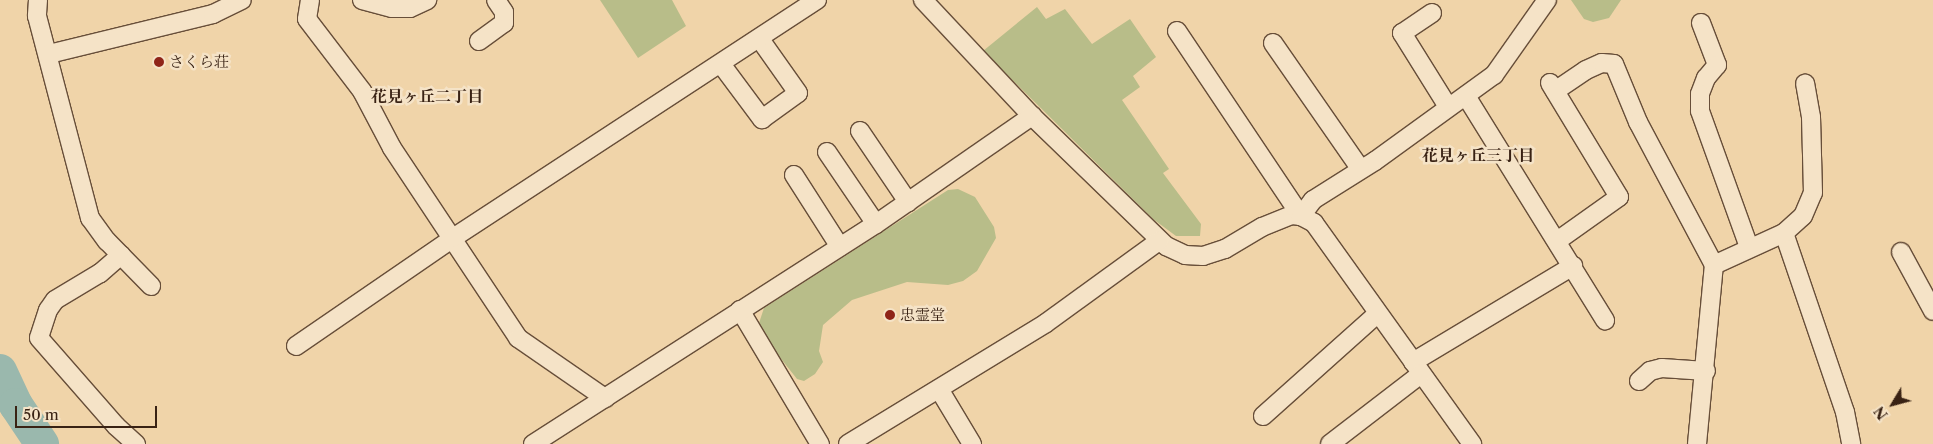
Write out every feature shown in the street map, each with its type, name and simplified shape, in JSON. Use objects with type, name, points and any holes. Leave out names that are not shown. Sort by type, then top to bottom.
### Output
[{"type":"street","points":[[38,0],[38,16],[90,218],[121,255],[151,286]]},
{"type":"street","points":[[49,54],[213,14],[242,0]]},
{"type":"street","points":[[327,0],[309,3],[307,18],[362,91],[392,148],[523,343],[606,398]]},
{"type":"street","points":[[362,0],[401,8],[427,0]]},
{"type":"street","points":[[479,41],[504,24],[504,12],[496,0]]},
{"type":"street","points":[[296,346],[453,238],[817,0]]},
{"type":"street","points":[[923,0],[1032,116],[1159,241],[1186,255],[1203,256],[1225,249],[1274,221],[1301,216],[1313,200],[1360,168],[1376,162],[1448,107],[1466,96],[1494,75],[1548,0]]},
{"type":"street","points":[[1432,13],[1402,33],[1448,107]]},
{"type":"street","points":[[1701,23],[1717,65],[1703,86],[1700,111],[1749,247]]},
{"type":"street","points":[[1177,31],[1301,216],[1314,223],[1472,444]]},
{"type":"street","points":[[721,64],[762,119],[798,93],[759,38]]},
{"type":"street","points":[[1273,43],[1360,168]]},
{"type":"street","points":[[1557,241],[1619,197],[1553,87],[1586,70],[1602,64],[1614,64],[1638,122],[1714,265],[1706,371],[1697,444]]},
{"type":"street","points":[[1714,265],[1749,247],[1784,233],[1803,216],[1813,194],[1811,117],[1805,84]]},
{"type":"street","points":[[1466,96],[1605,320]]},
{"type":"street","points":[[533,444],[876,224],[1032,116]]},
{"type":"street","points":[[860,131],[908,202]]},
{"type":"street","points":[[827,152],[876,224]]},
{"type":"street","points":[[794,175],[840,247]]},
{"type":"street","points":[[1784,233],[1845,412],[1851,444]]},
{"type":"street","points":[[848,444],[1046,323],[1159,241]]},
{"type":"street","points":[[1901,252],[1933,311]]},
{"type":"street","points":[[121,255],[100,273],[55,300],[48,310],[39,338],[116,426],[136,444]]},
{"type":"street","points":[[1330,444],[1417,368],[1573,266]]},
{"type":"street","points":[[740,310],[820,444]]},
{"type":"street","points":[[1263,416],[1378,314]]},
{"type":"street","points":[[1639,381],[1650,371],[1662,368],[1706,371]]},
{"type":"street","points":[[939,389],[972,444]]},
{"type":"green space","points":[[600,0],[672,0],[686,26],[638,58]]},
{"type":"green space","points":[[1571,0],[1621,0],[1609,18],[1593,22],[1584,19]]},
{"type":"green space","points":[[1037,7],[1046,19],[1065,9],[1092,44],[1130,19],[1156,57],[1133,76],[1140,87],[1122,100],[1169,169],[1163,173],[1201,224],[1200,236],[1176,236],[1153,219],[983,51]]},
{"type":"green space","points":[[958,189],[975,197],[994,227],[996,238],[977,271],[963,281],[948,285],[907,282],[852,300],[823,325],[819,351],[823,362],[815,374],[804,381],[797,379],[763,336],[759,323],[764,308],[948,190]]},
{"type":"waterway","points":[[0,371],[16,405],[42,444]]},
{"type":"place","name":"さくら荘","points":[[159,62]]},
{"type":"place","name":"忠霊堂","points":[[890,315]]},
{"type":"district","name":"花見ヶ丘二丁目","points":[[427,96]]},
{"type":"district","name":"花見ヶ丘三丁目","points":[[1478,155]]}]
